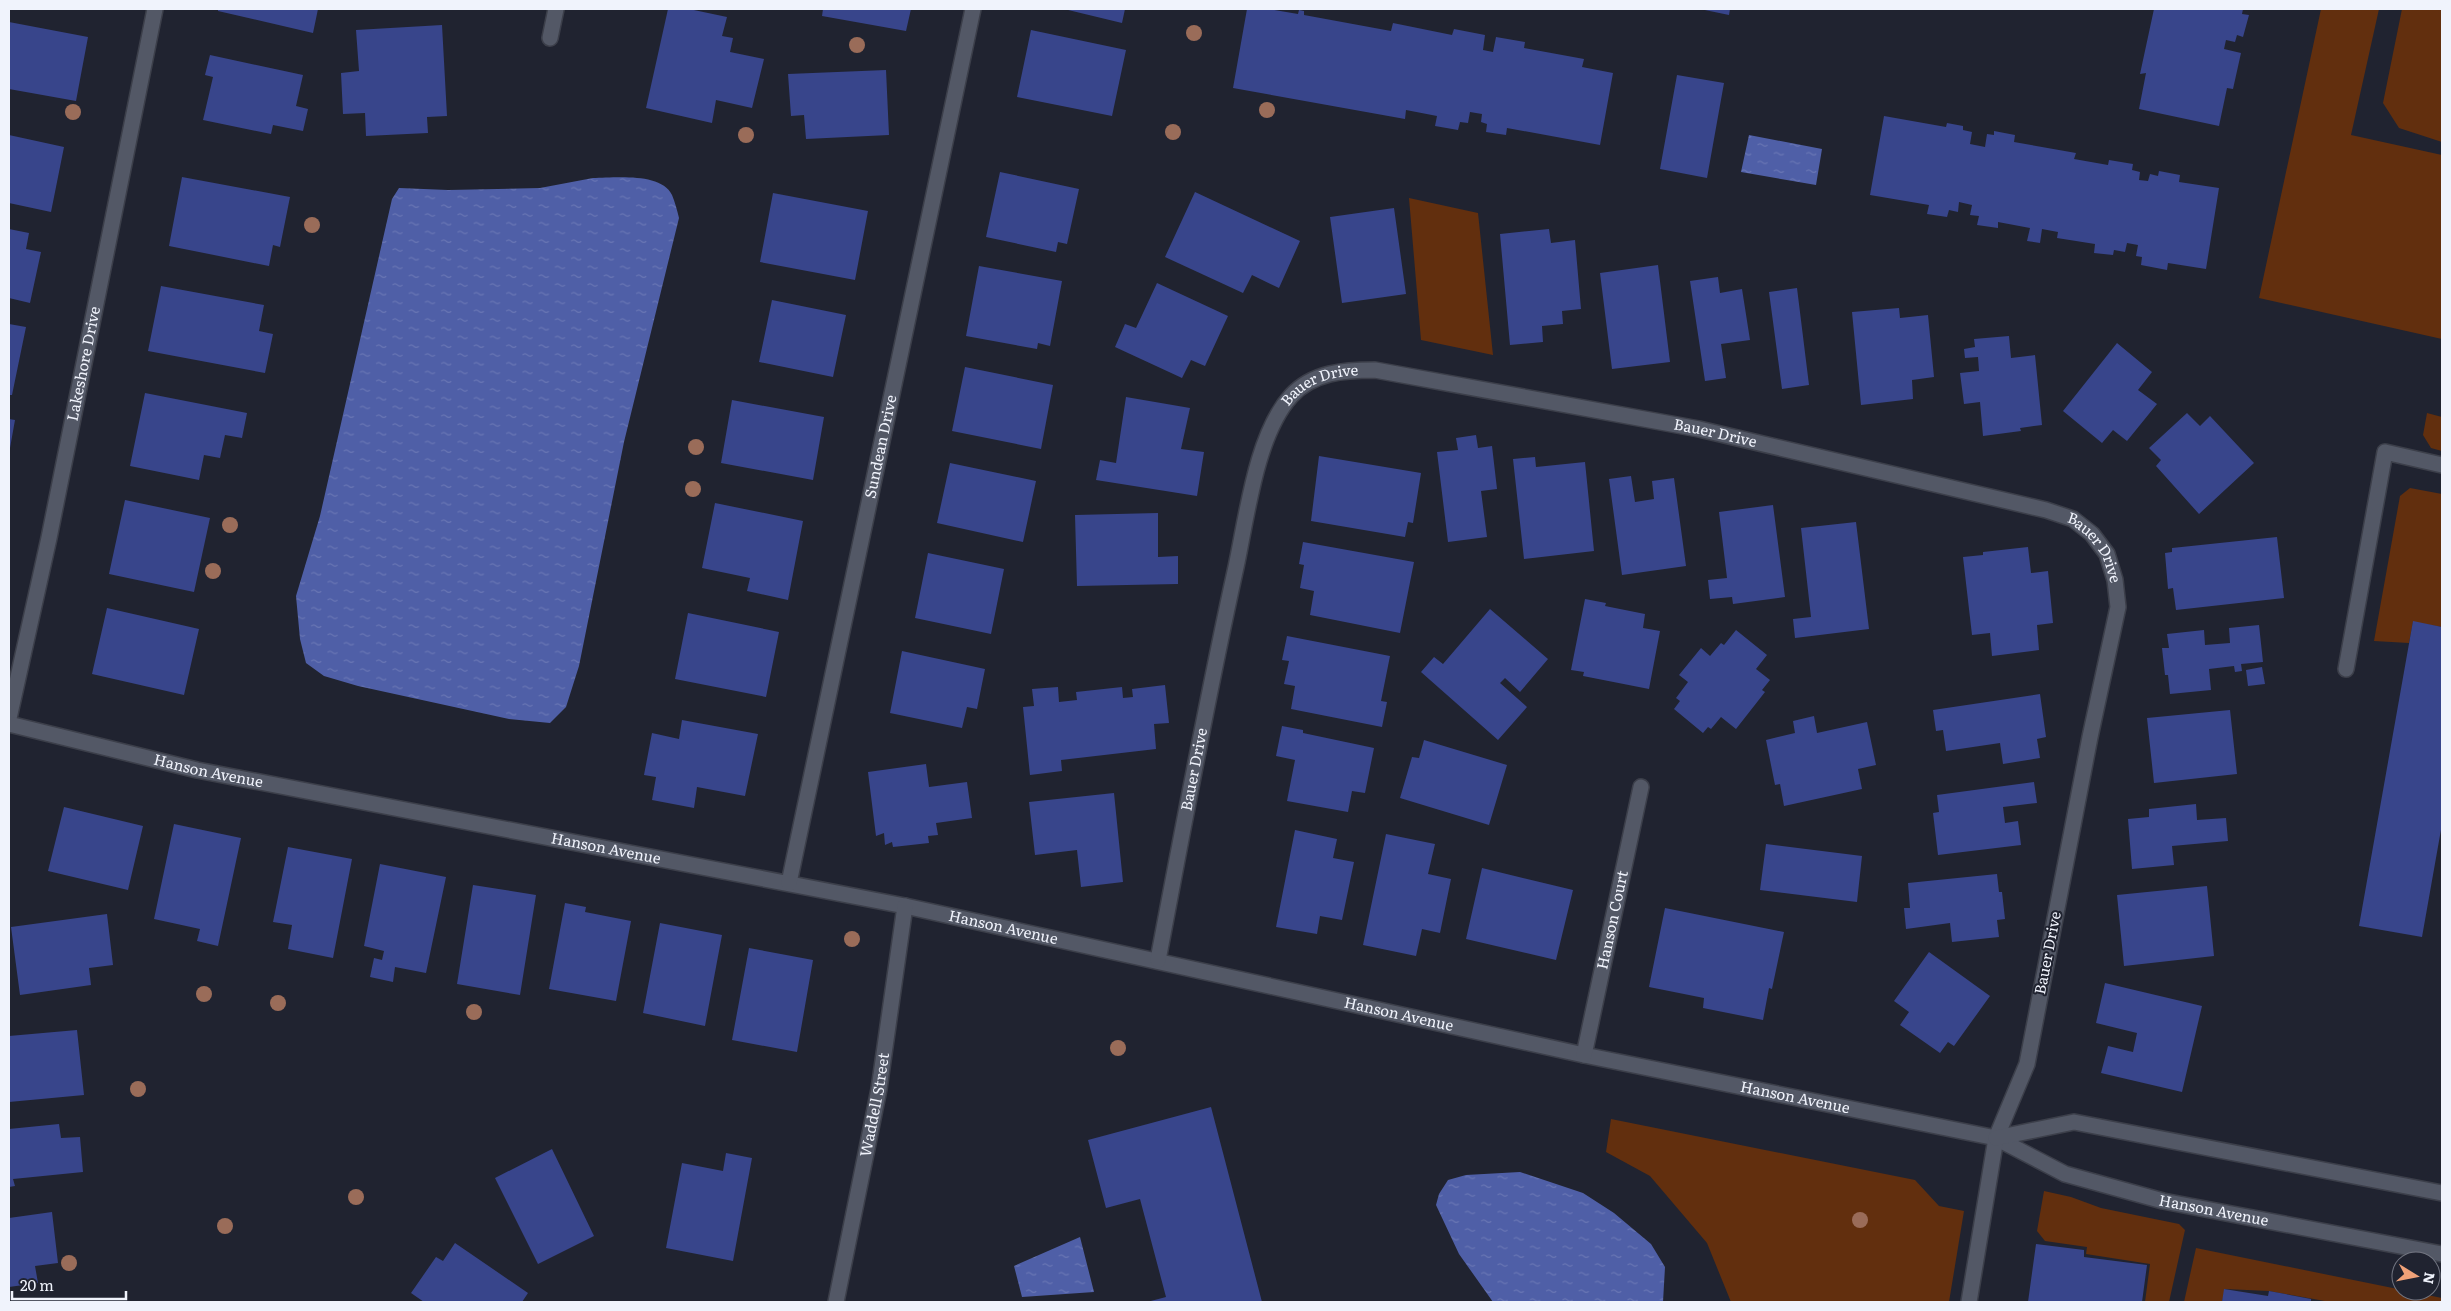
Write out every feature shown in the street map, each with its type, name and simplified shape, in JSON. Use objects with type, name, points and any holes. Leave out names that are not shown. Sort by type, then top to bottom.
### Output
[{"type":"lane","name":"Lakeshore Drive","points":[[9,718],[49,538],[155,9]]},
{"type":"lane","points":[[550,38],[556,9]]},
{"type":"lane","name":"Sundean Drive","points":[[789,883],[973,9]]},
{"type":"lane","name":"Bauer Drive","points":[[1158,960],[1215,659],[1265,439],[1292,396],[1309,382],[1327,374],[1350,370],[1375,370],[1715,432],[2046,510],[2073,519],[2092,534],[2107,554],[2115,580],[2118,607],[2090,737],[2027,1064],[1996,1138],[1969,1302]]},
{"type":"lane","points":[[2346,669],[2385,452],[2442,465]]},
{"type":"lane","name":"Hanson Avenue","points":[[9,724],[197,770],[905,906],[1584,1055],[1996,1138],[2065,1174],[2163,1202],[2442,1254]]},
{"type":"lane","name":"Hanson Court","points":[[1584,1055],[1641,787]]},
{"type":"lane","name":"Waddell Street","points":[[836,1302],[879,1089],[905,906]]},
{"type":"lane","name":"Hanson Avenue","points":[[1996,1138],[2074,1122],[2442,1193]]},
{"type":"shaded area","points":[[2321,9],[2379,9],[2351,135],[2442,155],[2442,339],[2259,298]]},
{"type":"shaded area","points":[[2402,9],[2442,9],[2442,142],[2399,128],[2383,103]]},
{"type":"shaded area","points":[[1409,198],[1478,213],[1493,355],[1421,340]]},
{"type":"shaded area","points":[[2427,413],[2442,417],[2442,451],[2431,448],[2423,435]]},
{"type":"shaded area","points":[[2410,488],[2442,494],[2442,627],[2413,622],[2409,643],[2374,641],[2400,496]]},
{"type":"shaded area","points":[[1611,1119],[1915,1180],[1939,1206],[1964,1211],[1949,1302],[1731,1302],[1707,1243],[1650,1176],[1606,1152]]},
{"type":"shaded area","points":[[2044,1191],[2071,1197],[2101,1208],[2179,1224],[2185,1230],[2169,1302],[2145,1302],[2150,1264],[2086,1254],[2087,1247],[2045,1241],[2037,1231]]},
{"type":"shaded area","points":[[2196,1248],[2391,1288],[2391,1301],[2441,1301],[2442,1298],[2442,1302],[2330,1302],[2269,1291],[2225,1289],[2222,1302],[2184,1302]]},
{"type":"water","points":[[1749,135],[1822,149],[1816,185],[1741,172]]},
{"type":"water","points":[[624,177],[658,183],[672,195],[679,218],[624,442],[579,666],[566,707],[550,723],[509,719],[358,686],[324,676],[306,663],[300,639],[296,596],[320,516],[392,199],[399,188],[448,190],[540,188],[593,178]]},
{"type":"water","points":[[1520,1172],[1583,1193],[1614,1213],[1651,1244],[1665,1267],[1663,1302],[1493,1302],[1459,1254],[1436,1205],[1439,1194],[1448,1180],[1466,1175]]},
{"type":"water","points":[[1080,1237],[1094,1292],[1022,1297],[1014,1266]]},
{"type":"building","points":[[218,9],[318,9],[313,33],[218,11]]},
{"type":"building","points":[[668,9],[689,9],[727,17],[722,36],[733,38],[730,52],[764,59],[752,108],[716,100],[712,123],[646,108]]},
{"type":"building","points":[[823,9],[911,9],[906,31],[822,16]]},
{"type":"building","points":[[1064,9],[1125,9],[1122,23]]},
{"type":"building","points":[[1247,9],[1268,9],[1298,14],[1299,10],[1304,11],[1304,15],[1391,31],[1393,23],[1452,35],[1454,29],[1485,35],[1483,50],[1493,52],[1496,37],[1525,42],[1524,48],[1584,59],[1582,67],[1613,73],[1600,145],[1507,128],[1506,135],[1486,132],[1487,124],[1481,122],[1482,114],[1470,112],[1468,123],[1460,122],[1458,130],[1435,126],[1437,116],[1406,110],[1405,119],[1233,88]]},
{"type":"building","points":[[1700,9],[1730,9],[1729,15]]},
{"type":"building","points":[[2154,9],[2243,9],[2242,14],[2249,15],[2243,37],[2237,35],[2235,42],[2226,40],[2224,49],[2241,53],[2233,89],[2227,88],[2219,126],[2139,109],[2146,73],[2140,74]]},
{"type":"building","points":[[9,22],[88,37],[76,101],[9,89]]},
{"type":"building","points":[[442,25],[447,116],[427,117],[428,133],[366,136],[365,113],[343,114],[341,73],[359,71],[356,30]]},
{"type":"building","points":[[1031,30],[1126,50],[1112,116],[1017,97]]},
{"type":"building","points":[[210,55],[303,75],[296,106],[308,109],[303,131],[273,125],[271,134],[203,120],[213,77],[205,75]]},
{"type":"building","points":[[886,70],[889,135],[806,139],[804,115],[791,116],[788,74]]},
{"type":"building","points":[[1677,75],[1724,83],[1707,178],[1660,169]]},
{"type":"building","points":[[1884,116],[1946,127],[1947,123],[1963,126],[1963,130],[1972,132],[1970,144],[1985,147],[1987,134],[1994,135],[1994,131],[2015,135],[2014,142],[2076,153],[2074,159],[2108,165],[2109,160],[2133,164],[2132,170],[2140,172],[2139,180],[2148,181],[2150,174],[2158,176],[2159,171],[2180,175],[2179,182],[2219,188],[2206,269],[2168,263],[2167,270],[2141,265],[2142,257],[2136,256],[2138,245],[2127,243],[2125,252],[2114,250],[2113,255],[2094,253],[2095,244],[2057,238],[2058,232],[2042,229],[2040,243],[2027,241],[2030,228],[1998,222],[1998,228],[1977,225],[1979,216],[1970,215],[1972,205],[1959,202],[1958,212],[1949,210],[1947,217],[1927,214],[1929,205],[1870,195]]},
{"type":"building","points":[[9,135],[64,147],[51,212],[9,203]]},
{"type":"building","points":[[1000,172],[1079,189],[1067,244],[1058,242],[1056,252],[986,237]]},
{"type":"building","points":[[182,177],[290,197],[280,247],[273,245],[269,266],[169,246]]},
{"type":"building","points":[[1195,192],[1300,241],[1279,288],[1252,275],[1243,293],[1165,257]]},
{"type":"building","points":[[773,193],[868,211],[855,280],[760,262]]},
{"type":"building","points":[[1394,208],[1406,294],[1342,303],[1330,217]]},
{"type":"building","points":[[9,229],[29,233],[26,249],[41,252],[30,303],[9,298]]},
{"type":"building","points":[[1549,229],[1551,243],[1575,240],[1581,309],[1562,311],[1563,324],[1542,326],[1543,342],[1510,345],[1500,234]]},
{"type":"building","points":[[1658,265],[1670,362],[1612,369],[1600,273]]},
{"type":"building","points":[[979,266],[1062,281],[1050,346],[1038,343],[1037,349],[966,336]]},
{"type":"building","points":[[1718,277],[1720,293],[1742,289],[1750,340],[1721,344],[1726,378],[1705,381],[1690,281]]},
{"type":"building","points":[[1157,283],[1228,316],[1205,366],[1191,360],[1182,378],[1115,347],[1125,324],[1136,328]]},
{"type":"building","points":[[161,286],[264,305],[259,331],[273,334],[265,373],[148,351]]},
{"type":"building","points":[[1797,288],[1809,385],[1782,389],[1769,292]]},
{"type":"building","points":[[772,300],[846,315],[833,377],[759,362]]},
{"type":"building","points":[[1899,308],[1900,318],[1928,315],[1934,377],[1912,380],[1913,399],[1861,405],[1852,312]]},
{"type":"building","points":[[9,324],[26,327],[12,395],[9,395]]},
{"type":"building","points":[[2009,336],[2011,358],[2035,355],[2042,425],[2020,428],[2021,431],[1983,436],[1980,402],[1964,404],[1960,373],[1979,371],[1978,357],[1965,358],[1964,349],[1975,347],[1974,339]]},
{"type":"building","points":[[2117,343],[2152,372],[2138,390],[2157,404],[2127,441],[2113,430],[2102,443],[2063,411]]},
{"type":"building","points":[[965,367],[1053,385],[1041,449],[952,431]]},
{"type":"building","points":[[145,393],[247,413],[242,438],[225,435],[220,458],[204,455],[199,480],[130,466]]},
{"type":"building","points":[[1126,397],[1190,408],[1181,449],[1204,452],[1197,496],[1096,480],[1100,460],[1116,463]]},
{"type":"building","points":[[732,400],[824,417],[813,480],[721,463]]},
{"type":"building","points":[[2187,413],[2200,426],[2210,416],[2254,463],[2199,514],[2156,466],[2161,460],[2149,448]]},
{"type":"building","points":[[9,419],[15,420],[10,448],[9,447]]},
{"type":"building","points":[[1476,435],[1478,448],[1492,446],[1497,489],[1481,491],[1487,537],[1448,542],[1437,452],[1458,450],[1456,438]]},
{"type":"building","points":[[1319,456],[1421,473],[1413,523],[1408,522],[1405,537],[1311,521]]},
{"type":"building","points":[[1535,457],[1536,467],[1585,462],[1594,551],[1524,559],[1513,459]]},
{"type":"building","points":[[950,463],[1036,481],[1023,542],[937,523]]},
{"type":"building","points":[[1631,476],[1635,502],[1654,499],[1652,481],[1674,478],[1686,566],[1622,575],[1609,479]]},
{"type":"building","points":[[125,500],[210,518],[194,592],[109,574]]},
{"type":"building","points":[[715,503],[803,521],[788,600],[747,591],[750,578],[702,568]]},
{"type":"building","points":[[1773,505],[1785,597],[1733,604],[1732,597],[1710,599],[1708,580],[1727,578],[1719,512]]},
{"type":"building","points":[[1158,513],[1158,557],[1178,556],[1178,584],[1077,586],[1075,515]]},
{"type":"building","points":[[1856,522],[1869,629],[1795,638],[1793,619],[1811,617],[1801,528]]},
{"type":"building","points":[[2277,537],[2284,598],[2176,610],[2173,588],[2168,589],[2165,553],[2172,552],[2172,548]]},
{"type":"building","points":[[1303,542],[1414,562],[1400,633],[1310,615],[1314,591],[1300,588],[1304,565],[1299,564]]},
{"type":"building","points":[[2028,547],[2031,573],[2048,571],[2053,623],[2037,625],[2039,650],[1992,656],[1990,633],[1972,635],[1963,557],[1983,555],[1983,552]]},
{"type":"building","points":[[928,553],[1004,569],[991,634],[915,618]]},
{"type":"building","points":[[1585,599],[1606,603],[1605,606],[1645,614],[1643,628],[1660,631],[1649,689],[1583,676],[1584,672],[1571,670]]},
{"type":"building","points":[[107,608],[199,629],[184,695],[92,674]]},
{"type":"building","points":[[1490,609],[1548,659],[1520,692],[1505,678],[1500,683],[1527,707],[1498,740],[1421,672],[1434,657],[1443,664]]},
{"type":"building","points":[[688,613],[779,632],[766,697],[675,679]]},
{"type":"building","points":[[2413,621],[2442,627],[2442,824],[2422,937],[2359,926]]},
{"type":"building","points":[[2259,625],[2263,662],[2241,664],[2242,671],[2235,672],[2234,666],[2209,669],[2211,690],[2170,694],[2168,675],[2165,675],[2162,648],[2169,648],[2167,634],[2204,630],[2205,645],[2230,643],[2229,628]]},
{"type":"building","points":[[1736,630],[1767,655],[1756,669],[1770,680],[1762,690],[1765,692],[1736,729],[1721,717],[1711,729],[1708,727],[1703,733],[1674,709],[1680,701],[1676,698],[1688,682],[1679,675],[1701,648],[1710,656],[1721,643],[1724,645]]},
{"type":"building","points":[[1287,636],[1390,656],[1381,701],[1387,702],[1382,727],[1291,709],[1295,686],[1284,684],[1289,661],[1282,660]]},
{"type":"building","points":[[902,651],[985,669],[977,709],[967,707],[962,728],[890,713]]},
{"type":"building","points":[[2262,667],[2265,684],[2248,686],[2246,670]]},
{"type":"building","points":[[1165,685],[1169,723],[1154,724],[1156,749],[1061,760],[1062,771],[1030,775],[1023,707],[1034,706],[1032,689],[1058,687],[1059,702],[1077,700],[1076,692],[1122,687],[1123,698],[1133,697],[1132,689]]},
{"type":"building","points":[[2040,694],[2046,737],[2037,739],[2040,758],[2003,764],[2000,743],[1946,751],[1943,730],[1936,731],[1933,710]]},
{"type":"building","points":[[2230,710],[2237,774],[2154,783],[2147,718]]},
{"type":"building","points":[[1814,716],[1817,733],[1867,722],[1876,765],[1858,769],[1862,789],[1784,806],[1780,784],[1775,785],[1766,740],[1795,733],[1793,721]]},
{"type":"building","points":[[682,720],[758,734],[745,796],[697,787],[694,808],[652,800],[656,777],[644,775],[652,733],[679,739]]},
{"type":"building","points":[[1282,726],[1303,730],[1303,733],[1374,748],[1365,793],[1352,791],[1348,812],[1287,801],[1295,760],[1276,756]]},
{"type":"building","points":[[1424,740],[1507,765],[1489,825],[1400,798],[1412,757],[1419,758]]},
{"type":"building","points":[[926,764],[929,787],[967,782],[972,818],[936,823],[938,835],[928,836],[929,843],[893,847],[892,842],[885,845],[884,833],[876,836],[868,772]]},
{"type":"building","points":[[2034,782],[2037,803],[2003,807],[2005,823],[2018,821],[2021,845],[1938,855],[1933,813],[1939,812],[1937,795]]},
{"type":"building","points":[[1114,793],[1123,882],[1081,887],[1077,850],[1035,855],[1029,802]]},
{"type":"building","points":[[2196,804],[2197,820],[2226,818],[2228,841],[2172,846],[2174,865],[2132,869],[2128,819],[2149,817],[2149,809]]},
{"type":"building","points":[[64,807],[143,826],[128,890],[48,871]]},
{"type":"building","points":[[174,824],[241,838],[218,946],[197,941],[200,929],[154,919]]},
{"type":"building","points":[[1295,830],[1337,839],[1333,858],[1354,862],[1342,920],[1320,916],[1317,934],[1276,927]]},
{"type":"building","points":[[1386,834],[1435,844],[1428,874],[1451,879],[1440,933],[1422,929],[1416,956],[1363,945]]},
{"type":"building","points":[[1766,844],[1862,856],[1857,902],[1760,890]]},
{"type":"building","points":[[288,847],[352,859],[333,958],[288,949],[292,925],[273,922]]},
{"type":"building","points":[[380,864],[446,877],[426,973],[395,967],[393,982],[370,977],[374,958],[382,960],[384,951],[364,946]]},
{"type":"building","points":[[1482,868],[1573,890],[1556,960],[1466,939]]},
{"type":"building","points":[[1997,874],[1999,892],[2002,892],[2005,919],[1997,920],[1999,937],[1952,942],[1950,923],[1906,929],[1904,908],[1910,908],[1908,883]]},
{"type":"building","points":[[473,885],[536,895],[520,995],[457,984]]},
{"type":"building","points":[[2207,886],[2214,956],[2124,966],[2117,895]]},
{"type":"building","points":[[565,903],[586,907],[585,912],[631,921],[616,1001],[549,989]]},
{"type":"building","points":[[1665,908],[1784,932],[1772,989],[1769,988],[1763,1020],[1703,1008],[1704,998],[1649,987]]},
{"type":"building","points":[[107,914],[113,965],[89,968],[91,985],[20,995],[11,927]]},
{"type":"building","points":[[660,923],[722,935],[705,1026],[643,1013]]},
{"type":"building","points":[[749,948],[813,960],[797,1052],[732,1040]]},
{"type":"building","points":[[1929,952],[1990,996],[1954,1046],[1948,1042],[1940,1053],[1900,1025],[1909,1012],[1894,1001]]},
{"type":"building","points":[[2105,983],[2202,1006],[2182,1092],[2101,1073],[2108,1046],[2133,1052],[2137,1033],[2096,1023]]},
{"type":"building","points":[[77,1030],[84,1095],[9,1102],[9,1036]]},
{"type":"building","points":[[1211,1107],[1262,1302],[1147,1302],[1166,1297],[1140,1199],[1106,1208],[1088,1140]]},
{"type":"building","points":[[59,1124],[61,1138],[80,1137],[83,1172],[13,1179],[15,1186],[9,1187],[9,1129]]},
{"type":"building","points":[[552,1149],[594,1236],[538,1264],[495,1178]]},
{"type":"building","points":[[726,1153],[752,1158],[733,1261],[666,1248],[682,1163],[723,1171]]},
{"type":"building","points":[[52,1212],[58,1263],[35,1266],[38,1283],[9,1287],[9,1218]]},
{"type":"building","points":[[455,1243],[528,1293],[522,1302],[424,1302],[411,1293],[436,1257],[443,1261]]},
{"type":"building","points":[[2036,1244],[2084,1250],[2084,1257],[2147,1265],[2142,1302],[2028,1302]]},
{"type":"building","points":[[2224,1289],[2268,1296],[2269,1291],[2311,1299],[2311,1302],[2222,1302]]}]
